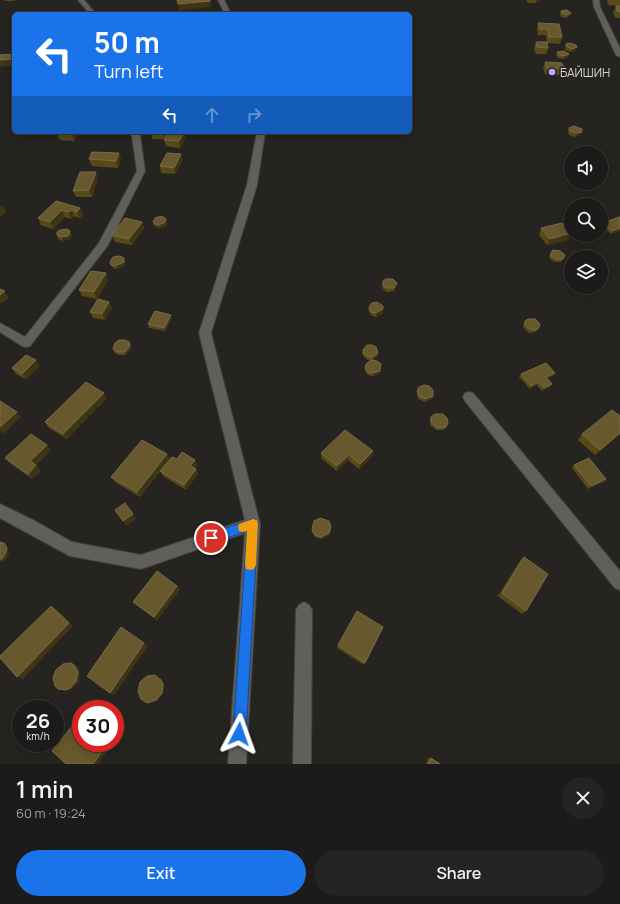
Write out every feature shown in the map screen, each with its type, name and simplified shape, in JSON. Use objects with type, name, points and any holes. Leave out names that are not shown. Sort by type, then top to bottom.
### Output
[{"type":"street","points":[[81,0],[93,12]]},
{"type":"street","points":[[221,0],[227,12]]},
{"type":"street","points":[[596,0],[597,7],[620,55]]},
{"type":"street","points":[[0,327],[26,343],[103,245],[141,171],[135,134]]},
{"type":"street","points":[[237,764],[253,524],[205,333],[252,185],[261,134]]},
{"type":"street","points":[[469,396],[620,583]]},
{"type":"street","points":[[0,511],[70,549],[141,562],[253,524]]},
{"type":"street","points":[[302,764],[304,610]]},
{"type":"building","points":[[177,0],[210,0],[210,1],[178,4]]},
{"type":"building","points":[[616,6],[620,6],[620,12],[617,11]]},
{"type":"building","points":[[567,10],[571,13],[567,15],[561,11]]},
{"type":"building","points":[[538,23],[559,24],[562,37],[549,37],[548,29],[540,29]]},
{"type":"building","points":[[536,42],[547,42],[548,48],[537,47]]},
{"type":"building","points":[[570,43],[576,45],[577,47],[572,49],[566,46],[566,44]]},
{"type":"building","points":[[564,51],[569,54],[564,56],[559,55],[557,52]]},
{"type":"building","points":[[12,54],[12,59],[0,60],[0,55]]},
{"type":"building","points":[[545,62],[562,63],[564,68],[547,68]]},
{"type":"building","points":[[574,126],[582,129],[582,132],[577,133],[570,131],[569,128]]},
{"type":"building","points":[[167,134],[183,134],[179,141],[164,140]]},
{"type":"building","points":[[92,152],[119,153],[116,161],[89,159]]},
{"type":"building","points":[[167,153],[181,154],[174,168],[160,166]]},
{"type":"building","points":[[80,172],[96,172],[89,190],[73,191]]},
{"type":"building","points":[[56,201],[80,208],[77,212],[72,210],[68,212],[62,210],[50,222],[38,218]]},
{"type":"building","points":[[162,216],[166,219],[164,223],[158,225],[153,222],[155,218]]},
{"type":"building","points":[[620,217],[620,228],[612,231],[608,227],[608,221]]},
{"type":"building","points":[[125,218],[142,222],[129,239],[112,235]]},
{"type":"building","points":[[562,223],[564,225],[564,235],[550,239],[541,228]]},
{"type":"building","points":[[68,229],[70,231],[68,236],[61,237],[57,235],[57,232],[60,230]]},
{"type":"building","points":[[553,250],[560,251],[564,254],[564,257],[563,259],[557,259],[551,256]]},
{"type":"building","points":[[120,256],[124,258],[124,262],[115,266],[111,265],[110,262],[113,257]]},
{"type":"building","points":[[91,271],[106,273],[94,292],[79,290]]},
{"type":"building","points":[[386,279],[393,279],[397,283],[394,288],[387,288],[383,285],[383,281]]},
{"type":"building","points":[[0,289],[5,291],[0,295]]},
{"type":"building","points":[[98,299],[109,302],[102,314],[90,312]]},
{"type":"building","points":[[377,302],[383,306],[383,309],[376,313],[371,312],[369,307],[372,303]]},
{"type":"building","points":[[155,311],[171,315],[164,328],[148,324]]},
{"type":"building","points":[[528,319],[535,319],[540,324],[538,329],[531,330],[525,325],[525,321]]},
{"type":"building","points":[[119,340],[129,342],[130,346],[125,352],[117,352],[113,349],[115,343]]},
{"type":"building","points":[[367,345],[376,347],[378,353],[373,357],[368,357],[364,354],[363,350]]},
{"type":"building","points":[[26,355],[36,360],[22,374],[12,368]]},
{"type":"building","points":[[371,360],[377,361],[381,364],[380,371],[373,373],[368,372],[365,368],[366,364]]},
{"type":"building","points":[[546,363],[555,373],[546,377],[552,384],[544,388],[539,382],[531,386],[521,374]]},
{"type":"building","points":[[86,382],[104,393],[63,434],[45,422]]},
{"type":"building","points":[[424,385],[429,386],[433,390],[433,396],[426,399],[419,396],[417,391],[419,387]]},
{"type":"building","points":[[0,401],[17,412],[0,427]]},
{"type":"building","points":[[612,410],[620,416],[620,433],[600,450],[582,434]]},
{"type":"building","points":[[435,414],[443,414],[447,418],[448,423],[446,427],[437,428],[431,422],[431,417]]},
{"type":"building","points":[[345,430],[373,451],[360,464],[349,455],[337,466],[321,453]]},
{"type":"building","points":[[31,434],[47,445],[30,461],[36,465],[28,474],[5,458]]},
{"type":"building","points":[[142,440],[167,454],[137,492],[111,477]]},
{"type":"building","points":[[182,452],[195,460],[190,466],[196,469],[184,485],[160,471],[172,457],[177,459]]},
{"type":"building","points":[[589,458],[606,479],[591,486],[574,465]]},
{"type":"building","points":[[125,503],[133,514],[123,521],[115,510]]},
{"type":"building","points":[[320,518],[329,521],[331,527],[329,533],[321,537],[315,535],[312,529],[314,521]]},
{"type":"building","points":[[0,542],[4,543],[7,548],[2,559],[0,559]]},
{"type":"building","points":[[524,557],[548,574],[526,611],[502,593]]},
{"type":"building","points":[[157,571],[177,586],[154,617],[133,602]]},
{"type":"building","points":[[51,606],[69,623],[17,677],[0,658],[0,656]]},
{"type":"building","points":[[357,611],[383,627],[365,663],[338,645]]},
{"type":"building","points":[[121,627],[144,643],[110,693],[87,676]]},
{"type":"building","points":[[71,663],[78,672],[76,681],[66,690],[58,689],[55,686],[53,678],[56,670],[63,664]]},
{"type":"building","points":[[155,675],[163,684],[162,693],[156,700],[147,703],[141,699],[138,691],[140,682],[147,676]]},
{"type":"building","points":[[72,726],[72,752],[102,752],[93,764],[66,764],[53,752],[64,752],[64,736]]},
{"type":"building","points":[[431,758],[440,764],[428,764]]},
{"type":"slow traffic","points":[[243,527],[253,524],[250,565]]},
{"type":"place","name":"БАЙШИН","points":[[552,72]]},
{"type":"route","points":[[211,538],[253,524],[239,734]]}]
